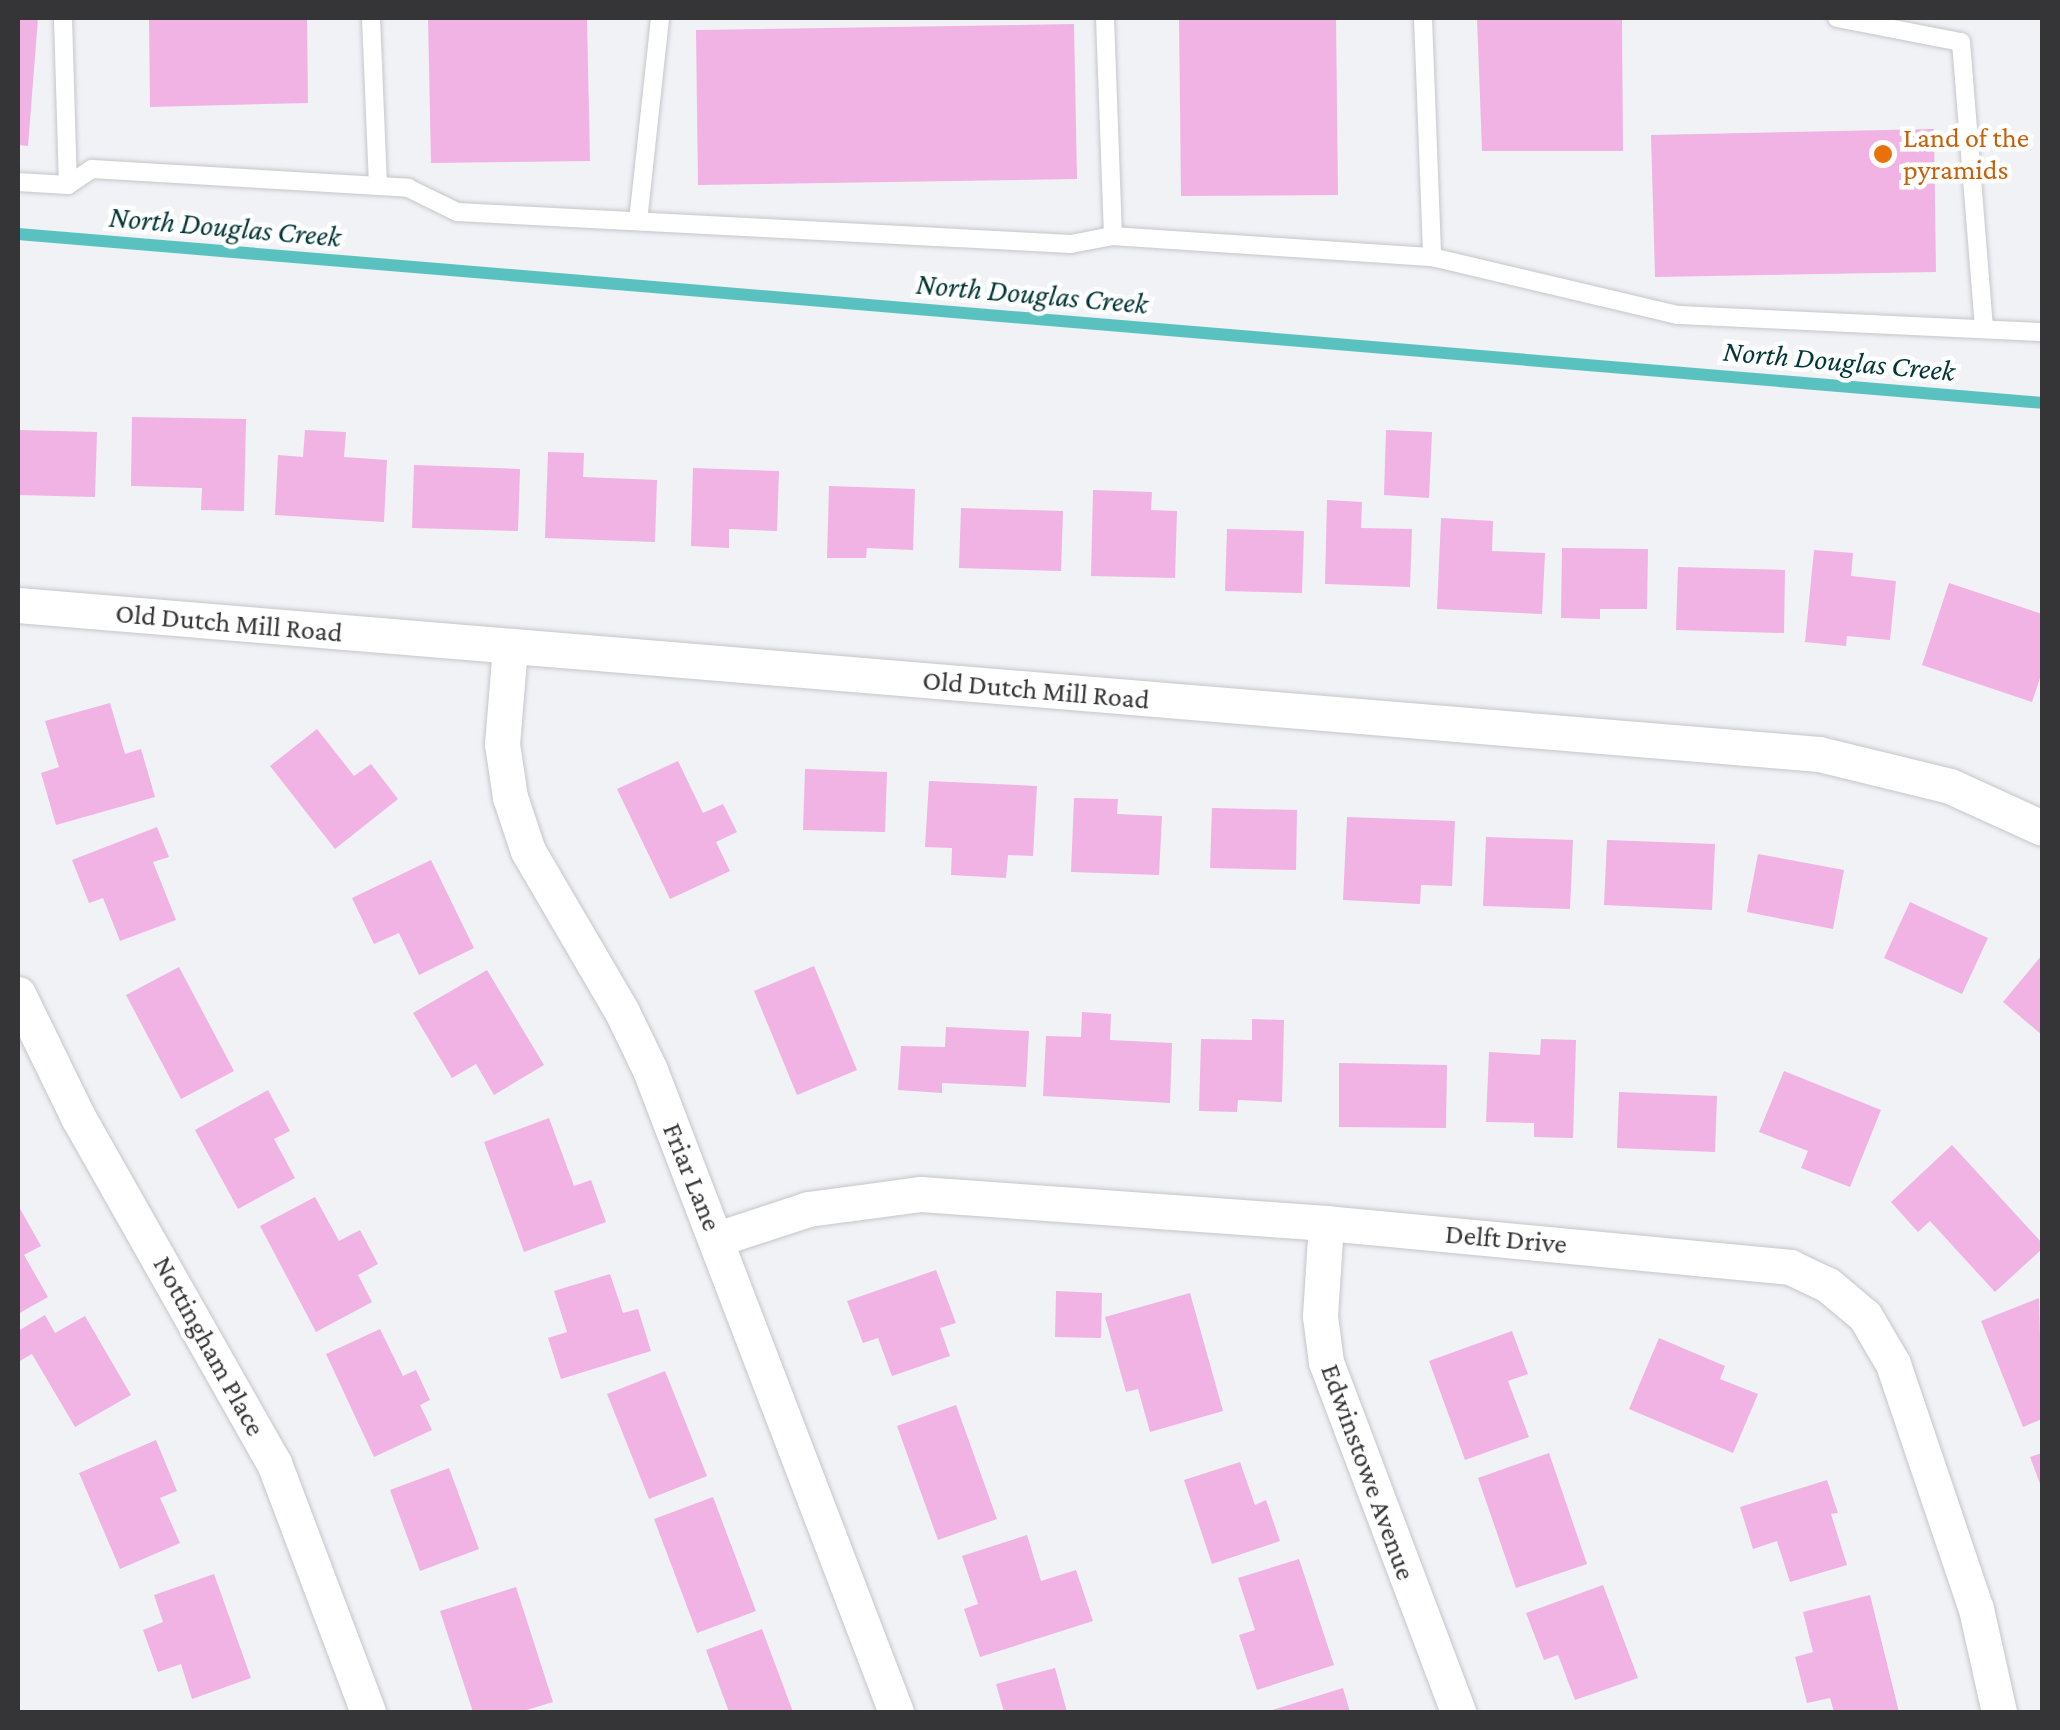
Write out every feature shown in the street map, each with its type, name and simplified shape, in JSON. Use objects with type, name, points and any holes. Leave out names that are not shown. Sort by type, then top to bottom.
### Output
[{"type":"street","name":"Old Dutch Mill Road","points":[[18,606],[1819,754],[1950,786],[2042,828]]},
{"type":"street","name":"Friar Lane","points":[[510,648],[502,744],[510,797],[528,851],[622,1012],[718,1239],[896,1712]]},
{"type":"street","name":"Nottingham Place","points":[[18,994],[78,1117],[274,1463],[368,1712]]},
{"type":"street","name":"Delft Drive","points":[[718,1239],[808,1209],[921,1194],[1326,1223],[1790,1267],[1828,1286],[1865,1316],[1893,1364],[1976,1609],[1998,1712]]},
{"type":"street","name":"Edwinstowe Avenue","points":[[1326,1223],[1320,1316],[1326,1362],[1458,1712]]},
{"type":"lane","points":[[63,18],[68,185]]},
{"type":"lane","points":[[372,18],[378,186]]},
{"type":"lane","points":[[638,221],[660,18]]},
{"type":"lane","points":[[1105,18],[1114,236]]},
{"type":"lane","points":[[1423,18],[1432,257]]},
{"type":"lane","points":[[1837,18],[1882,21],[1961,42],[1984,329]]},
{"type":"lane","points":[[18,182],[68,185],[92,169],[408,188],[458,212],[1072,244],[1114,236],[1432,257],[1678,315],[2042,332]]},
{"type":"building","points":[[18,18],[38,18],[28,146],[18,145]]},
{"type":"building","points":[[149,18],[307,18],[308,103],[150,107]]},
{"type":"building","points":[[428,18],[587,18],[590,161],[431,163]]},
{"type":"building","points":[[1179,18],[1336,18],[1338,195],[1181,196]]},
{"type":"building","points":[[1477,18],[1622,18],[1623,151],[1482,151]]},
{"type":"building","points":[[1074,24],[1077,179],[698,185],[696,30]]},
{"type":"building","points":[[1934,129],[1936,272],[1655,277],[1651,135]]},
{"type":"building","points":[[132,417],[246,419],[244,511],[201,510],[202,488],[131,486]]},
{"type":"building","points":[[18,430],[97,432],[95,497],[18,495]]},
{"type":"building","points":[[305,430],[346,432],[344,457],[387,460],[384,522],[275,515],[278,455],[303,457]]},
{"type":"building","points":[[1386,430],[1432,432],[1429,498],[1384,495]]},
{"type":"building","points":[[548,452],[584,453],[583,477],[657,480],[655,542],[545,538]]},
{"type":"building","points":[[414,465],[520,469],[518,531],[412,528]]},
{"type":"building","points":[[693,468],[779,471],[777,531],[729,529],[729,548],[691,546]]},
{"type":"building","points":[[829,486],[915,489],[913,550],[867,548],[866,558],[827,558]]},
{"type":"building","points":[[1093,490],[1152,492],[1151,510],[1177,511],[1175,578],[1091,576]]},
{"type":"building","points":[[1327,500],[1362,502],[1361,528],[1412,529],[1410,587],[1325,584]]},
{"type":"building","points":[[961,508],[1063,511],[1061,571],[959,568]]},
{"type":"building","points":[[1441,518],[1493,521],[1492,551],[1545,553],[1542,614],[1437,609]]},
{"type":"building","points":[[1227,529],[1304,531],[1302,593],[1225,591]]},
{"type":"building","points":[[1562,548],[1648,549],[1647,609],[1600,609],[1600,619],[1561,618]]},
{"type":"building","points":[[1814,550],[1853,553],[1851,576],[1896,581],[1890,640],[1847,636],[1846,646],[1805,642]]},
{"type":"building","points":[[1678,567],[1785,570],[1784,633],[1676,630]]},
{"type":"building","points":[[1949,583],[2042,614],[2042,672],[2032,702],[1922,665]]},
{"type":"building","points":[[110,703],[125,754],[141,749],[155,797],[56,825],[41,773],[59,767],[45,721]]},
{"type":"building","points":[[317,729],[354,776],[371,764],[398,799],[335,849],[270,766]]},
{"type":"building","points":[[678,761],[703,813],[723,804],[737,832],[716,842],[730,871],[670,899],[617,789]]},
{"type":"building","points":[[805,769],[887,772],[885,832],[803,830]]},
{"type":"building","points":[[929,781],[1037,786],[1033,856],[1008,855],[1006,878],[951,875],[952,848],[925,847]]},
{"type":"building","points":[[1074,798],[1118,799],[1117,814],[1162,816],[1159,875],[1071,872]]},
{"type":"building","points":[[1212,808],[1297,810],[1296,870],[1210,868]]},
{"type":"building","points":[[1347,817],[1455,821],[1452,886],[1421,885],[1420,904],[1343,900]]},
{"type":"building","points":[[157,827],[169,857],[153,862],[176,920],[120,941],[103,898],[89,903],[72,860]]},
{"type":"building","points":[[1486,837],[1573,840],[1570,909],[1483,906]]},
{"type":"building","points":[[1607,840],[1715,844],[1712,910],[1604,905]]},
{"type":"building","points":[[1758,854],[1844,870],[1833,929],[1747,912]]},
{"type":"building","points":[[431,860],[474,948],[419,975],[399,933],[374,944],[352,898]]},
{"type":"building","points":[[1910,902],[1988,938],[1962,994],[1884,958]]},
{"type":"building","points":[[2042,955],[2042,1035],[2003,1002]]},
{"type":"building","points":[[814,966],[857,1070],[797,1095],[754,991]]},
{"type":"building","points":[[179,967],[234,1071],[181,1099],[126,995]]},
{"type":"building","points":[[487,970],[544,1065],[494,1095],[476,1064],[452,1078],[413,1013]]},
{"type":"building","points":[[1082,1012],[1111,1014],[1110,1040],[1172,1043],[1170,1103],[1043,1096],[1046,1036],[1081,1037]]},
{"type":"building","points":[[1252,1019],[1284,1020],[1282,1102],[1238,1100],[1237,1112],[1199,1111],[1201,1039],[1252,1040]]},
{"type":"building","points":[[946,1027],[1029,1031],[1026,1087],[942,1083],[942,1093],[898,1090],[901,1046],[945,1047]]},
{"type":"building","points":[[1541,1039],[1576,1040],[1573,1138],[1534,1137],[1534,1123],[1486,1122],[1489,1052],[1540,1055]]},
{"type":"building","points":[[1339,1063],[1447,1065],[1446,1128],[1339,1127]]},
{"type":"building","points":[[1784,1071],[1881,1110],[1850,1187],[1801,1168],[1808,1151],[1759,1132]]},
{"type":"building","points":[[268,1090],[290,1131],[274,1139],[295,1178],[238,1209],[195,1130]]},
{"type":"building","points":[[1619,1092],[1717,1096],[1715,1152],[1617,1148]]},
{"type":"building","points":[[549,1118],[574,1186],[591,1180],[606,1222],[524,1252],[484,1142]]},
{"type":"building","points":[[1952,1145],[2042,1243],[2042,1249],[1995,1292],[1930,1221],[1918,1232],[1891,1202]]},
{"type":"building","points":[[315,1197],[339,1241],[360,1230],[378,1264],[358,1275],[372,1302],[316,1332],[260,1226]]},
{"type":"building","points":[[18,1205],[41,1246],[24,1255],[48,1297],[18,1314]]},
{"type":"building","points":[[936,1270],[956,1323],[940,1328],[950,1356],[892,1376],[878,1338],[863,1343],[847,1301]]},
{"type":"building","points":[[610,1274],[623,1313],[638,1309],[651,1351],[561,1379],[548,1338],[567,1332],[554,1291]]},
{"type":"building","points":[[1056,1291],[1102,1293],[1101,1338],[1055,1337]]},
{"type":"building","points":[[1190,1293],[1223,1411],[1150,1432],[1138,1389],[1126,1392],[1105,1317]]},
{"type":"building","points":[[2039,1298],[2042,1419],[2023,1427],[1981,1321]]},
{"type":"building","points":[[45,1315],[55,1333],[85,1316],[131,1395],[75,1427],[32,1354],[18,1362],[18,1331]]},
{"type":"building","points":[[380,1329],[403,1376],[416,1370],[430,1400],[420,1405],[432,1430],[374,1457],[326,1354]]},
{"type":"building","points":[[1512,1331],[1528,1374],[1508,1381],[1529,1437],[1465,1460],[1429,1361]]},
{"type":"building","points":[[1659,1338],[1725,1366],[1720,1379],[1758,1394],[1733,1453],[1629,1409]]},
{"type":"building","points":[[665,1371],[707,1476],[649,1499],[607,1394]]},
{"type":"building","points":[[956,1405],[997,1519],[938,1540],[897,1426]]},
{"type":"building","points":[[156,1440],[177,1491],[160,1498],[180,1543],[120,1569],[79,1473]]},
{"type":"building","points":[[1549,1453],[1587,1564],[1516,1588],[1478,1478]]},
{"type":"building","points":[[2042,1453],[2042,1489],[2030,1457]]},
{"type":"building","points":[[1240,1462],[1255,1505],[1266,1500],[1280,1541],[1212,1564],[1184,1480]]},
{"type":"building","points":[[449,1468],[479,1549],[420,1571],[390,1490]]},
{"type":"building","points":[[1827,1480],[1838,1513],[1831,1514],[1847,1565],[1790,1582],[1777,1541],[1753,1549],[1740,1507]]},
{"type":"building","points":[[713,1497],[756,1611],[697,1633],[654,1519]]},
{"type":"building","points":[[1027,1535],[1041,1581],[1076,1570],[1093,1621],[980,1657],[964,1609],[978,1604],[962,1556]]},
{"type":"building","points":[[1299,1559],[1334,1665],[1257,1690],[1239,1635],[1255,1630],[1238,1578]]},
{"type":"building","points":[[214,1574],[251,1678],[192,1699],[181,1664],[158,1672],[143,1630],[163,1622],[154,1595]]},
{"type":"building","points":[[1603,1585],[1638,1678],[1575,1700],[1558,1655],[1544,1660],[1526,1613]]},
{"type":"building","points":[[516,1587],[553,1702],[520,1712],[473,1712],[440,1611]]},
{"type":"building","points":[[1870,1595],[1899,1712],[1834,1712],[1830,1698],[1807,1703],[1795,1657],[1813,1652],[1803,1612]]},
{"type":"building","points":[[762,1629],[793,1712],[729,1712],[706,1650]]},
{"type":"building","points":[[1055,1668],[1067,1712],[1004,1712],[996,1684]]},
{"type":"building","points":[[1343,1688],[1350,1712],[1266,1712]]},
{"type":"waterway","name":"North Douglas Creek","points":[[18,234],[2042,403]]},
{"type":"place","name":"Land of the pyramids","points":[[1883,154]]}]
